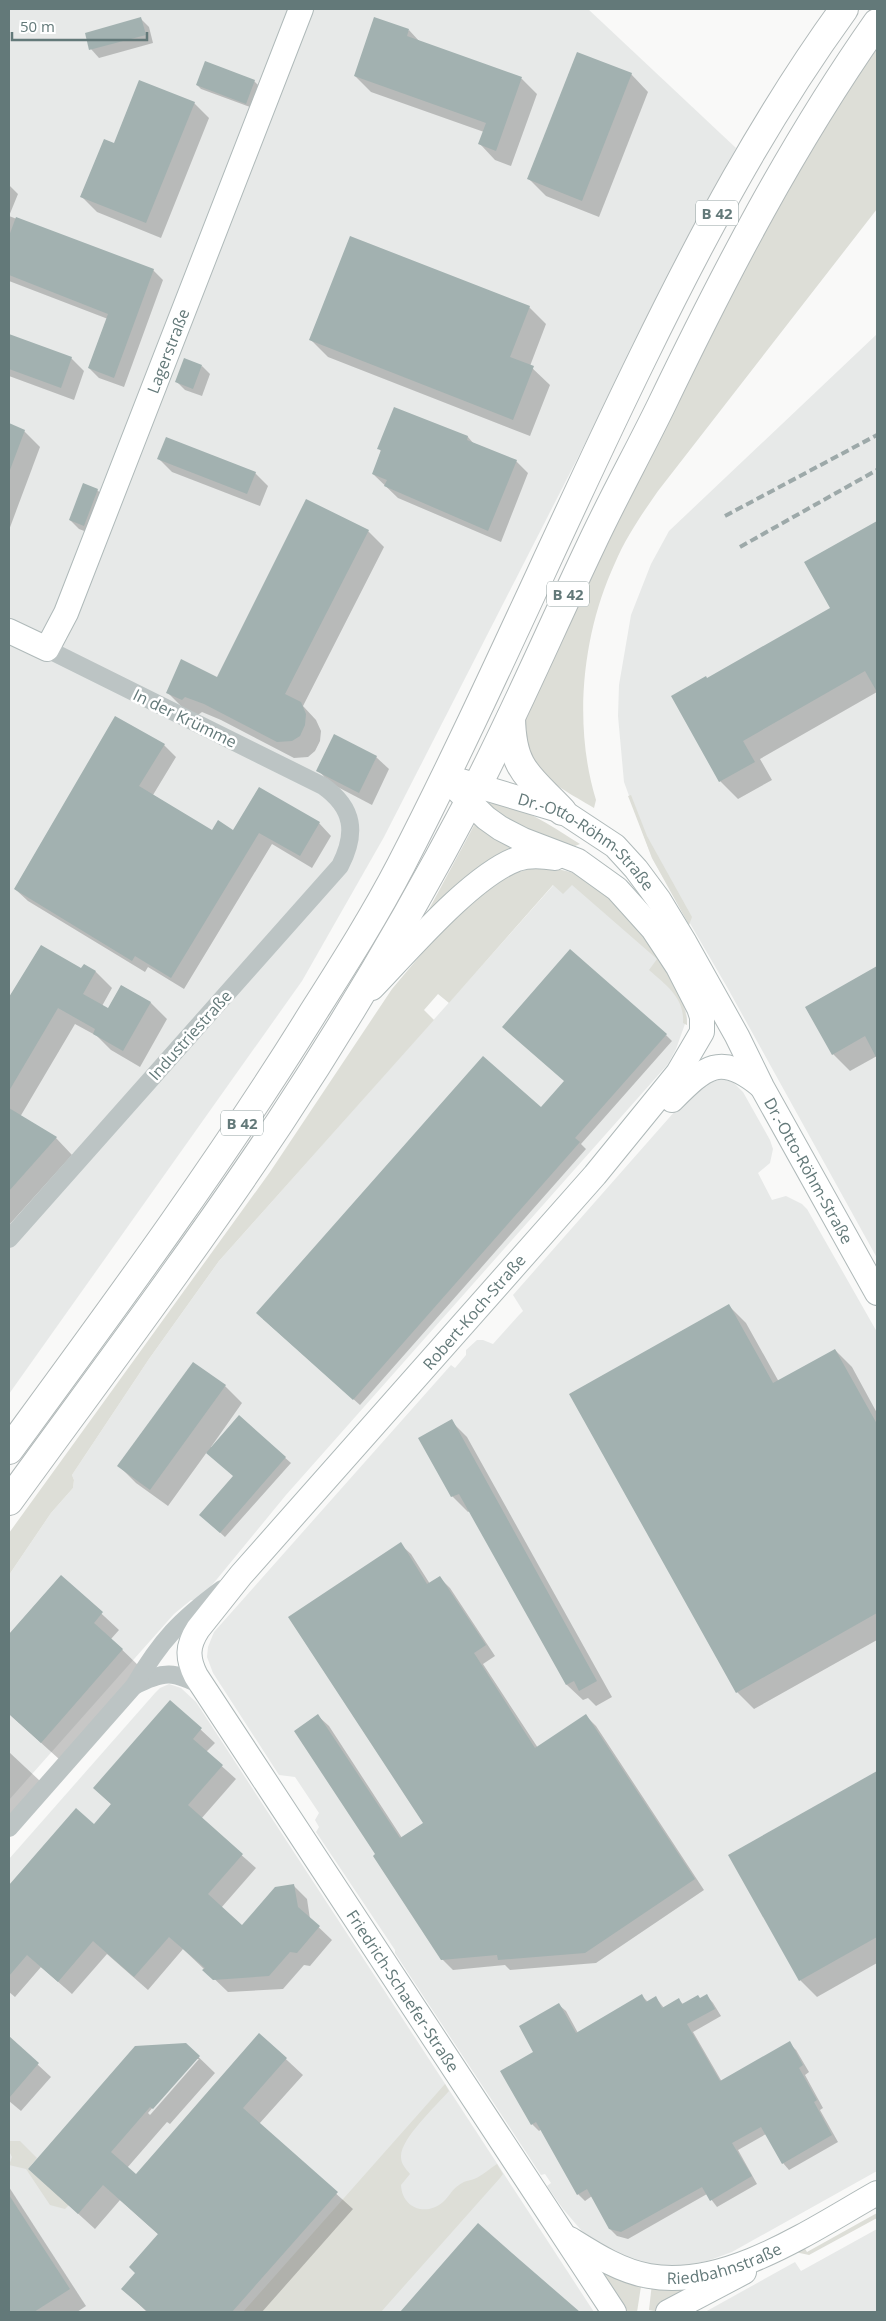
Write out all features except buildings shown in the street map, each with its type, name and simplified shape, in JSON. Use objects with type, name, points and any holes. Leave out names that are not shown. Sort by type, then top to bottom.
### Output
[{"type":"main road","name":"Lagerstraße","points":[[283,51],[287,9]]},
{"type":"main road","name":"Lagerstraße","points":[[47,649],[72,600],[283,51],[301,9]]},
{"type":"main road","name":"B 42","points":[[9,1450],[159,1244],[277,1070],[362,935],[398,871],[445,778],[608,429],[687,266],[746,159],[793,82],[844,9]]},
{"type":"main road","name":"B 42","points":[[9,1501],[178,1268],[262,1148],[350,1011],[474,793],[511,718],[592,542],[714,295],[777,179],[825,100],[877,24]]},
{"type":"main road","name":"In der Krümme","points":[[9,631],[47,649]]},
{"type":"main road","points":[[511,718],[511,739],[517,760],[525,773],[562,811]]},
{"type":"main road","name":"Dr.-Otto-Röhm-Straße","points":[[445,778],[474,793],[529,802],[562,811],[615,846],[650,887],[677,929],[762,1087],[877,1293]]},
{"type":"main road","name":"Dr.-Otto-Röhm-Straße","points":[[474,793],[486,818],[523,840],[578,861],[617,889],[634,906],[662,942],[686,981],[699,1008],[703,1025],[698,1041]]},
{"type":"main road","points":[[350,1011],[437,920],[480,882],[498,869],[518,859],[534,856],[578,861]]},
{"type":"main road","name":"Robert-Koch-Straße","points":[[204,1687],[192,1668],[189,1658],[192,1639],[241,1576],[594,1175],[678,1073],[698,1041]]},
{"type":"main road","points":[[594,1175],[625,1148],[691,1081],[705,1070],[719,1066],[730,1067],[746,1074],[762,1087]]},
{"type":"main road","name":"Friedrich-Schaefer-Straße","points":[[204,1687],[608,2303]]},
{"type":"main road","name":"Riedbahnstraße","points":[[564,2236],[611,2263],[638,2273],[665,2278],[692,2277],[761,2258],[877,2193]]},
{"type":"main road","points":[[668,2312],[738,2277],[761,2258]]},
{"type":"street","name":"In der Krümme","points":[[47,649],[323,786],[341,800],[349,820]]},
{"type":"street","name":"Industriestraße","points":[[9,1239],[340,866],[348,845],[349,820]]},
{"type":"street","name":"Robert-Koch-Straße","points":[[9,1828],[134,1686],[149,1660],[179,1623],[241,1576]]},
{"type":"street","name":"Robert-Koch-Straße","points":[[134,1686],[160,1674],[171,1673],[204,1687]]},
{"type":"shaded area","points":[[9,9],[588,9],[736,148],[384,837],[302,981],[9,1394]]},
{"type":"shaded area","points":[[877,49],[877,209],[658,491],[624,544],[604,590],[588,649],[584,680],[583,711],[585,741],[589,771],[596,800],[594,808],[554,783],[537,767],[525,745],[524,722],[630,495],[685,383],[758,243],[806,158],[840,103]]},
{"type":"shaded area","points":[[877,334],[877,1258],[727,987],[652,858],[624,782],[618,716],[619,685],[631,615],[651,564],[669,531]]},
{"type":"shaded area","points":[[631,795],[647,836],[692,917],[689,925],[652,858],[628,796]]},
{"type":"shaded area","points":[[486,804],[501,804],[525,812],[580,844],[575,846],[521,829]]},
{"type":"shaded area","points":[[478,818],[533,847],[420,926]]},
{"type":"shaded area","points":[[537,867],[552,868],[575,874],[610,899],[646,939],[663,962],[676,985],[684,1006],[687,1025],[683,1023],[683,1014],[678,999],[649,970],[657,959],[572,885],[563,894],[553,885],[449,1003],[438,994],[424,1010],[434,1020],[219,1261],[149,1359],[72,1475],[74,1480],[73,1488],[51,1513],[9,1575],[9,1533],[270,1172],[392,989],[434,939],[489,887],[507,875]]},
{"type":"shaded area","points":[[566,871],[575,874],[655,952],[686,1011],[687,1018],[687,1025],[685,1024],[668,1064],[286,1495],[199,1601],[191,1600],[174,1614],[9,1800],[9,1575],[51,1513],[73,1488],[74,1480],[72,1475],[149,1359],[219,1261]]},
{"type":"shaded area","points":[[722,1079],[733,1082],[743,1092],[770,1140],[773,1149],[770,1163],[758,1173],[772,1200],[786,1196],[802,1204],[807,1209],[877,1332],[877,2171],[732,2252],[707,2261],[677,2267],[650,2265],[624,2258],[590,2238],[563,2209],[547,2186],[551,2183],[545,2174],[541,2175],[316,1832],[319,1827],[315,1820],[319,1813],[295,1777],[279,1775],[213,1673],[207,1657],[208,1647],[214,1632],[451,1365],[455,1368],[466,1355],[466,1350],[477,1340],[493,1344],[523,1311],[513,1295],[683,1102],[701,1086]]},
{"type":"shaded area","points":[[169,1684],[181,1688],[196,1702],[594,2312],[9,2312],[9,1859],[155,1693],[160,1688]]},
{"type":"shaded area","points":[[445,2084],[449,2091],[428,2113],[406,2141],[402,2150],[402,2162],[410,2174],[401,2185],[402,2193],[410,2204],[416,2208],[429,2209],[443,2202],[454,2189],[464,2182],[477,2178],[497,2164],[503,2174],[500,2178],[381,2312],[243,2312]]},
{"type":"shaded area","points":[[9,2141],[20,2141],[37,2158],[28,2169],[69,2205],[65,2209],[50,2205],[26,2169],[9,2165],[12,2157],[9,2151]]},
{"type":"shaded area","points":[[877,2213],[877,2218],[809,2255],[795,2252],[804,2247],[807,2252]]},
{"type":"shaded area","points":[[877,2229],[877,2312],[705,2312],[795,2262],[801,2271]]},
{"type":"shaded area","points":[[593,2264],[642,2280],[637,2312],[625,2312]]},
{"type":"shaded area","points":[[697,2282],[660,2312],[649,2310],[652,2283]]},
{"type":"railway","points":[[725,516],[877,435]]},
{"type":"railway","points":[[740,547],[877,470]]}]
